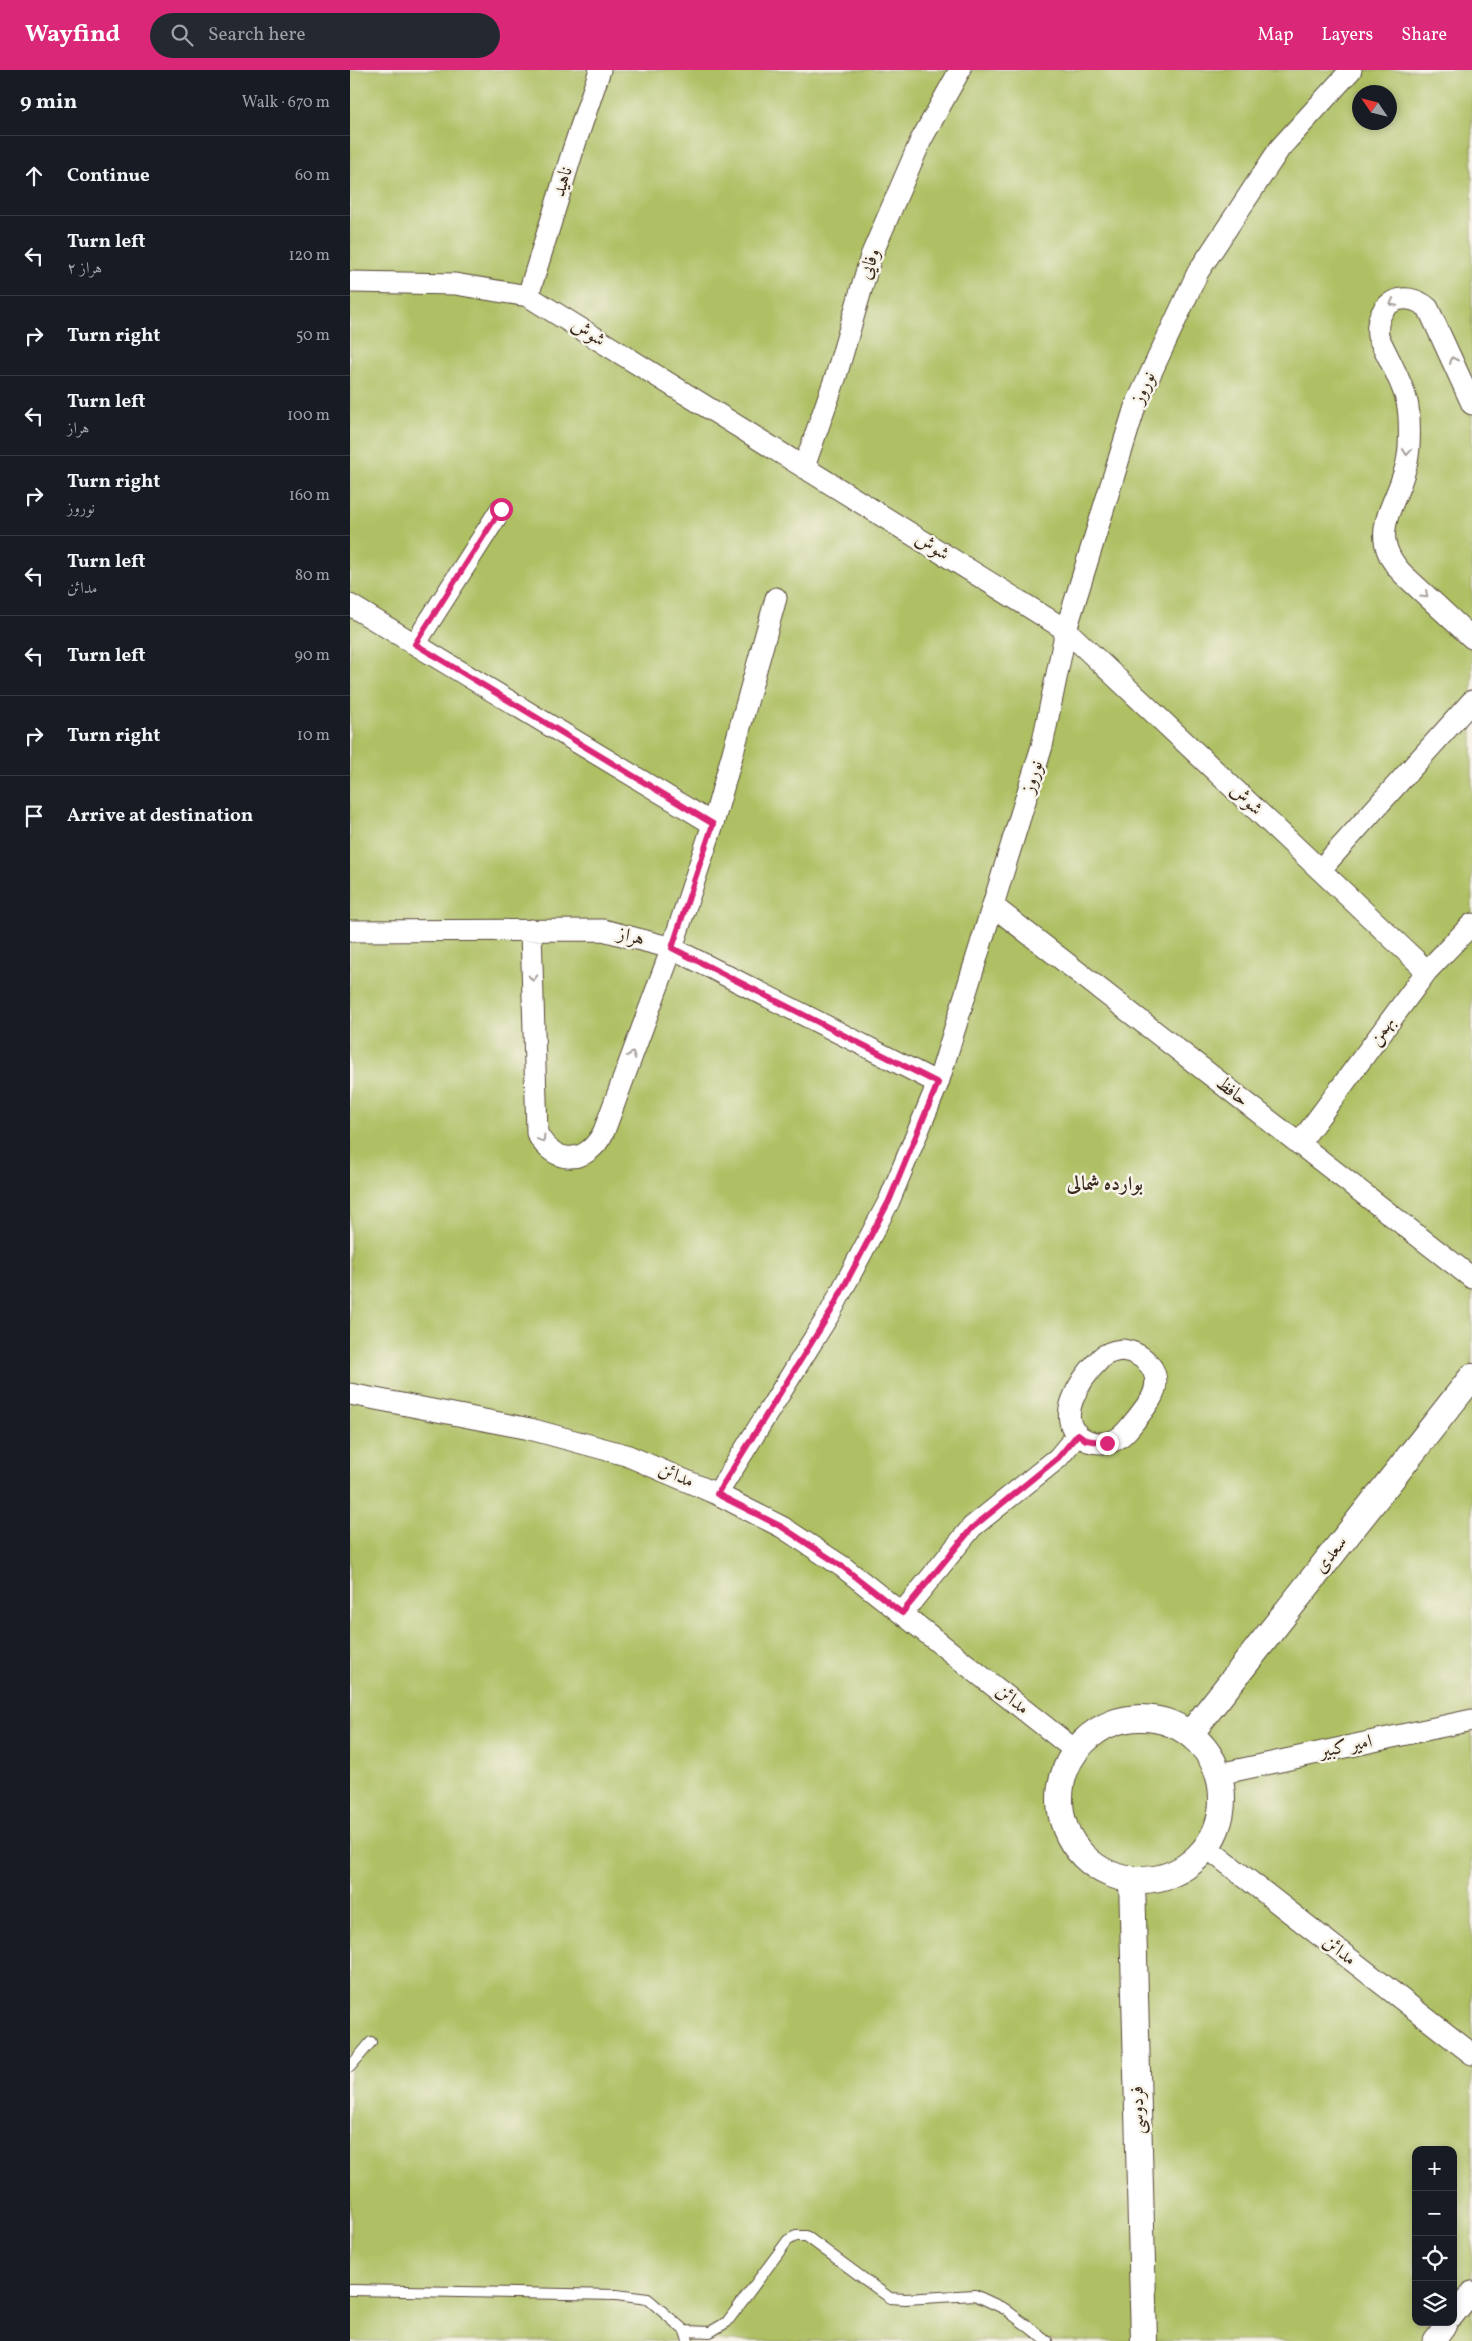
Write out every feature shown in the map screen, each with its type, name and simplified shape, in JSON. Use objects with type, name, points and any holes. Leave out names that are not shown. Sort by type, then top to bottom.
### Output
[{"type":"street","name":"ناهید","points":[[528,296],[600,70]]},
{"type":"street","name":"وفایی","points":[[804,467],[836,376],[871,256],[921,140],[960,70]]},
{"type":"street","name":"نوروز","points":[[717,1494],[830,1313],[889,1201],[938,1083],[1042,746],[1066,630],[1135,407],[1198,272],[1280,148],[1352,70]]},
{"type":"street","name":"شوش","points":[[350,282],[455,284],[528,296],[1066,630],[1427,971]]},
{"type":"street","points":[[1472,404],[1428,308],[1421,302],[1411,299],[1392,302],[1385,308],[1377,326],[1378,336],[1407,403],[1408,456],[1385,521],[1383,536],[1386,551],[1393,564],[1472,638]]},
{"type":"street","points":[[415,644],[501,509]]},
{"type":"street","points":[[532,930],[537,1133],[550,1151],[571,1157],[582,1155],[591,1150],[602,1137],[672,948],[713,824],[776,598]]},
{"type":"street","points":[[350,605],[713,824]]},
{"type":"street","points":[[1320,870],[1472,701]]},
{"type":"street","name":"حافظ","points":[[993,906],[1472,1278]]},
{"type":"street","name":"بهمن","points":[[1298,1144],[1427,971],[1472,924]]},
{"type":"street","name":"هراز","points":[[350,931],[603,930],[672,948],[938,1083]]},
{"type":"street","points":[[1122,1350],[1142,1356],[1152,1369],[1156,1385],[1153,1396],[1125,1433],[1117,1440],[1096,1443],[1086,1440],[1078,1434],[1069,1415],[1070,1404],[1074,1394],[1101,1357],[1111,1352],[1122,1350]]},
{"type":"street","name":"سعدی","points":[[1190,1734],[1472,1377]]},
{"type":"street","name":"مدائن","points":[[350,1394],[530,1429],[616,1452],[717,1494],[782,1527],[843,1567],[1076,1751]]},
{"type":"street","points":[[902,1613],[972,1528],[1058,1458],[1078,1434]]},
{"type":"street","points":[[1142,1718],[1167,1722],[1190,1734],[1208,1752],[1219,1774],[1222,1800],[1218,1825],[1206,1847],[1188,1865],[1166,1876],[1140,1880],[1115,1876],[1093,1864],[1075,1846],[1064,1824],[1060,1798],[1065,1773],[1076,1751],[1094,1733],[1117,1722],[1134,1719],[1142,1718]]},
{"type":"street","name":"امیر کبیر","points":[[1219,1774],[1472,1720]]},
{"type":"street","name":"مدائن","points":[[1206,1847],[1472,2054]]},
{"type":"street","name":"فردوسی","points":[[1132,1879],[1144,2341]]},
{"type":"street","points":[[1457,2311],[1472,2292]]},
{"type":"street","points":[[1434,2341],[1445,2326]]},
{"type":"lane","points":[[350,2067],[371,2042]]},
{"type":"lane","points":[[350,2290],[616,2295],[648,2299],[687,2336],[710,2332],[727,2322],[788,2240],[796,2236],[806,2236],[890,2298],[905,2299],[975,2295],[1005,2308],[1046,2341]]},
{"type":"green space","points":[[350,70],[1472,70],[1472,2341],[350,2341]]},
{"type":"district","name":"بوارده شمالی","points":[[1105,1185]]},
{"type":"route","points":[[501,509],[415,644],[713,824],[672,948],[938,1083],[889,1201],[830,1313],[717,1494],[782,1527],[843,1567],[902,1613],[972,1528],[1058,1458],[1078,1434],[1086,1440],[1096,1443],[1107,1443]]}]
